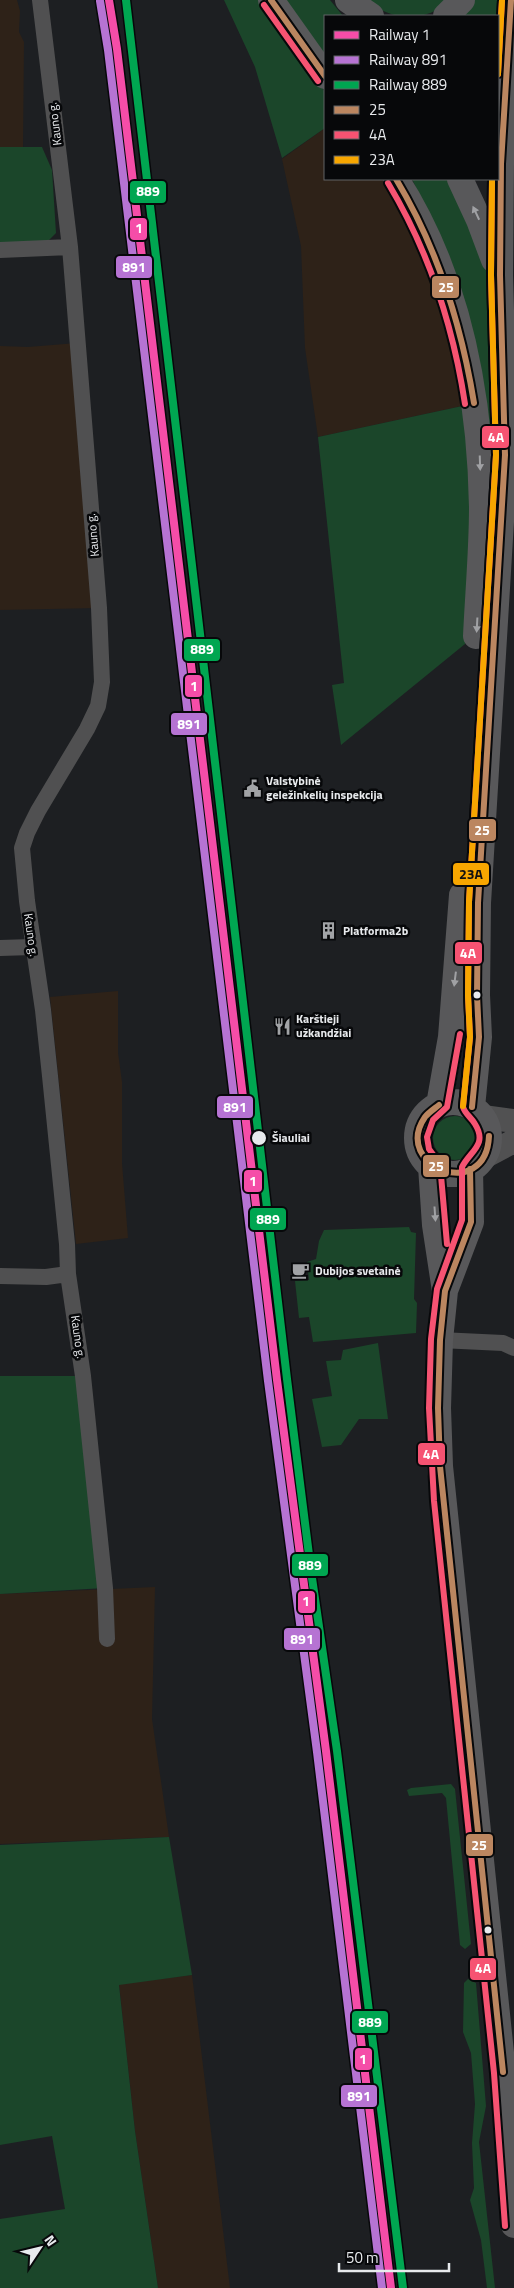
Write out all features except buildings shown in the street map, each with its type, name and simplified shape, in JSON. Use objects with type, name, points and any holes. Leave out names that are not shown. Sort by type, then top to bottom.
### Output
[{"type":"main road","points":[[271,0],[324,75]]},
{"type":"main road","points":[[344,0],[355,15]]},
{"type":"main road","points":[[348,0],[370,15]]},
{"type":"main road","points":[[447,15],[462,0]]},
{"type":"main road","points":[[439,1105],[450,1037],[505,455],[500,275],[501,164],[511,0]]},
{"type":"main road","points":[[397,180],[427,234],[444,275],[468,362],[479,444],[499,507],[478,903],[477,996],[479,1037],[477,1112],[489,1137],[477,1163],[470,1222],[445,1292],[440,1340],[438,1408],[442,1483],[509,2072],[514,2225]]},
{"type":"main road","points":[[460,180],[480,220],[500,275]]},
{"type":"main road","points":[[514,1121],[477,1112],[456,1102],[439,1105],[426,1114],[419,1129],[418,1137],[421,1153],[431,1166],[446,1173],[463,1172],[510,1143],[514,1143]]},
{"type":"main road","points":[[431,1166],[435,1225],[445,1292]]},
{"type":"street","name":"Kauno g.","points":[[40,0],[70,247],[99,608],[102,682],[98,706],[88,729],[38,811],[22,848],[32,947],[43,1010],[67,1244],[68,1274],[84,1376],[105,1588],[107,1639]]},
{"type":"street","points":[[0,250],[70,247]]},
{"type":"street","points":[[0,948],[32,947]]},
{"type":"street","points":[[0,1276],[46,1277],[68,1274]]},
{"type":"street","points":[[440,1340],[502,1343],[514,1348]]},
{"type":"shaded area","points":[[0,0],[17,0],[20,11],[19,32],[24,42],[23,147],[0,147]]},
{"type":"shaded area","points":[[324,129],[324,180],[387,180],[428,262],[467,405],[318,437],[305,348],[301,246],[282,159]]},
{"type":"shaded area","points":[[77,343],[99,608],[0,610],[0,346],[28,347]]},
{"type":"shaded area","points":[[118,991],[118,1053],[122,1082],[122,1163],[128,1238],[76,1244],[50,997]]},
{"type":"shaded area","points":[[155,1587],[152,1719],[169,1837],[0,1844],[0,1594]]},
{"type":"shaded area","points":[[192,1975],[230,2288],[158,2288],[135,2131],[119,1984]]},
{"type":"green space","points":[[224,0],[259,0],[324,91],[324,129],[282,158],[255,67]]},
{"type":"green space","points":[[280,0],[330,0],[342,15],[324,15],[324,62]]},
{"type":"green space","points":[[367,0],[450,0],[441,8],[424,15],[394,15]]},
{"type":"green space","points":[[473,0],[504,0],[498,15],[458,15]]},
{"type":"green space","points":[[0,147],[42,147],[52,170],[56,233],[46,243],[0,244]]},
{"type":"green space","points":[[412,180],[450,180],[476,237],[489,277],[495,473],[420,196]]},
{"type":"green space","points":[[467,405],[473,468],[465,644],[341,745],[332,685],[344,683],[318,437]]},
{"type":"green space","points":[[451,1116],[459,1116],[471,1122],[477,1138],[471,1154],[459,1160],[451,1160],[439,1154],[433,1142],[433,1134],[439,1122]]},
{"type":"green space","points":[[409,1227],[411,1232],[416,1233],[414,1299],[417,1303],[416,1333],[313,1342],[309,1317],[299,1318],[295,1281],[309,1280],[307,1262],[316,1259],[319,1241],[324,1230]]},
{"type":"green space","points":[[378,1343],[388,1419],[359,1419],[341,1445],[322,1447],[312,1399],[332,1396],[326,1361],[341,1360],[343,1350]]},
{"type":"green space","points":[[0,1376],[83,1376],[105,1588],[0,1594]]},
{"type":"green space","points":[[451,1784],[455,1789],[471,1944],[465,1949],[460,1945],[446,1798],[442,1793],[409,1796],[407,1790]]},
{"type":"green space","points":[[169,1837],[192,1975],[119,1985],[135,2131],[158,2288],[0,2288],[0,2219],[65,2209],[52,2136],[0,2145],[0,1845]]},
{"type":"green space","points":[[468,1979],[476,1983],[486,2106],[479,2142],[495,2288],[487,2288],[481,2240],[470,2200],[474,2188],[472,2143],[475,2104],[471,2053],[463,2032],[464,1983]]},
{"type":"rail line","name":"1","points":[[109,0],[117,49],[277,1380],[326,1751],[391,2288]]},
{"type":"rail line","name":"889","points":[[126,0],[287,1379],[311,1571],[337,1751],[403,2288]]},
{"type":"rail line","name":"891","points":[[100,1],[108,50],[268,1381],[317,1752],[382,2288]]},
{"type":"transit line","name":"25","points":[[271,0],[324,75]]},
{"type":"transit line","name":"4A","points":[[499,56],[502,0]]},
{"type":"transit line","name":"23A","points":[[499,56],[502,0]]},
{"type":"transit line","name":"25","points":[[472,1107],[479,1037],[477,995],[478,903],[505,455],[500,275],[501,164],[511,0]]},
{"type":"transit line","name":"4A","points":[[264,5],[318,81]]},
{"type":"transit line","name":"25","points":[[397,180],[424,232],[446,287],[455,315],[474,403]]},
{"type":"transit line","name":"4A","points":[[492,180],[491,275],[496,455],[469,902],[468,995],[470,1037],[463,1107],[479,1131],[480,1137],[479,1143],[462,1167],[462,1220],[437,1289],[431,1339],[429,1408],[434,1501],[494,2073],[505,2226]]},
{"type":"transit line","name":"23A","points":[[463,1106],[470,1037],[468,995],[469,902],[496,455],[491,275],[492,180]]},
{"type":"transit line","name":"4A","points":[[388,183],[416,236],[438,290],[454,346],[465,404]]},
{"type":"transit line","name":"4A","points":[[447,1244],[440,1164],[429,1149],[427,1137],[433,1120],[447,1107],[460,1034]]},
{"type":"transit line","name":"25","points":[[439,1105],[425,1117],[418,1135],[420,1150],[430,1163],[443,1170],[458,1173],[473,1168],[484,1156],[489,1136]]},
{"type":"transit line","name":"25","points":[[470,1169],[471,1222],[445,1291],[440,1340],[438,1408],[440,1466],[503,2072]]},
{"type":"place","name":"Valstybinė geležinkelių inspekcija","points":[[252,788]]},
{"type":"place","name":"Platforma2b","points":[[329,931]]},
{"type":"place","name":"Karštieji užkandžiai","points":[[282,1026]]},
{"type":"place","name":"Šiauliai","points":[[259,1138]]},
{"type":"place","name":"Dubijos svetainė","points":[[301,1271]]}]
